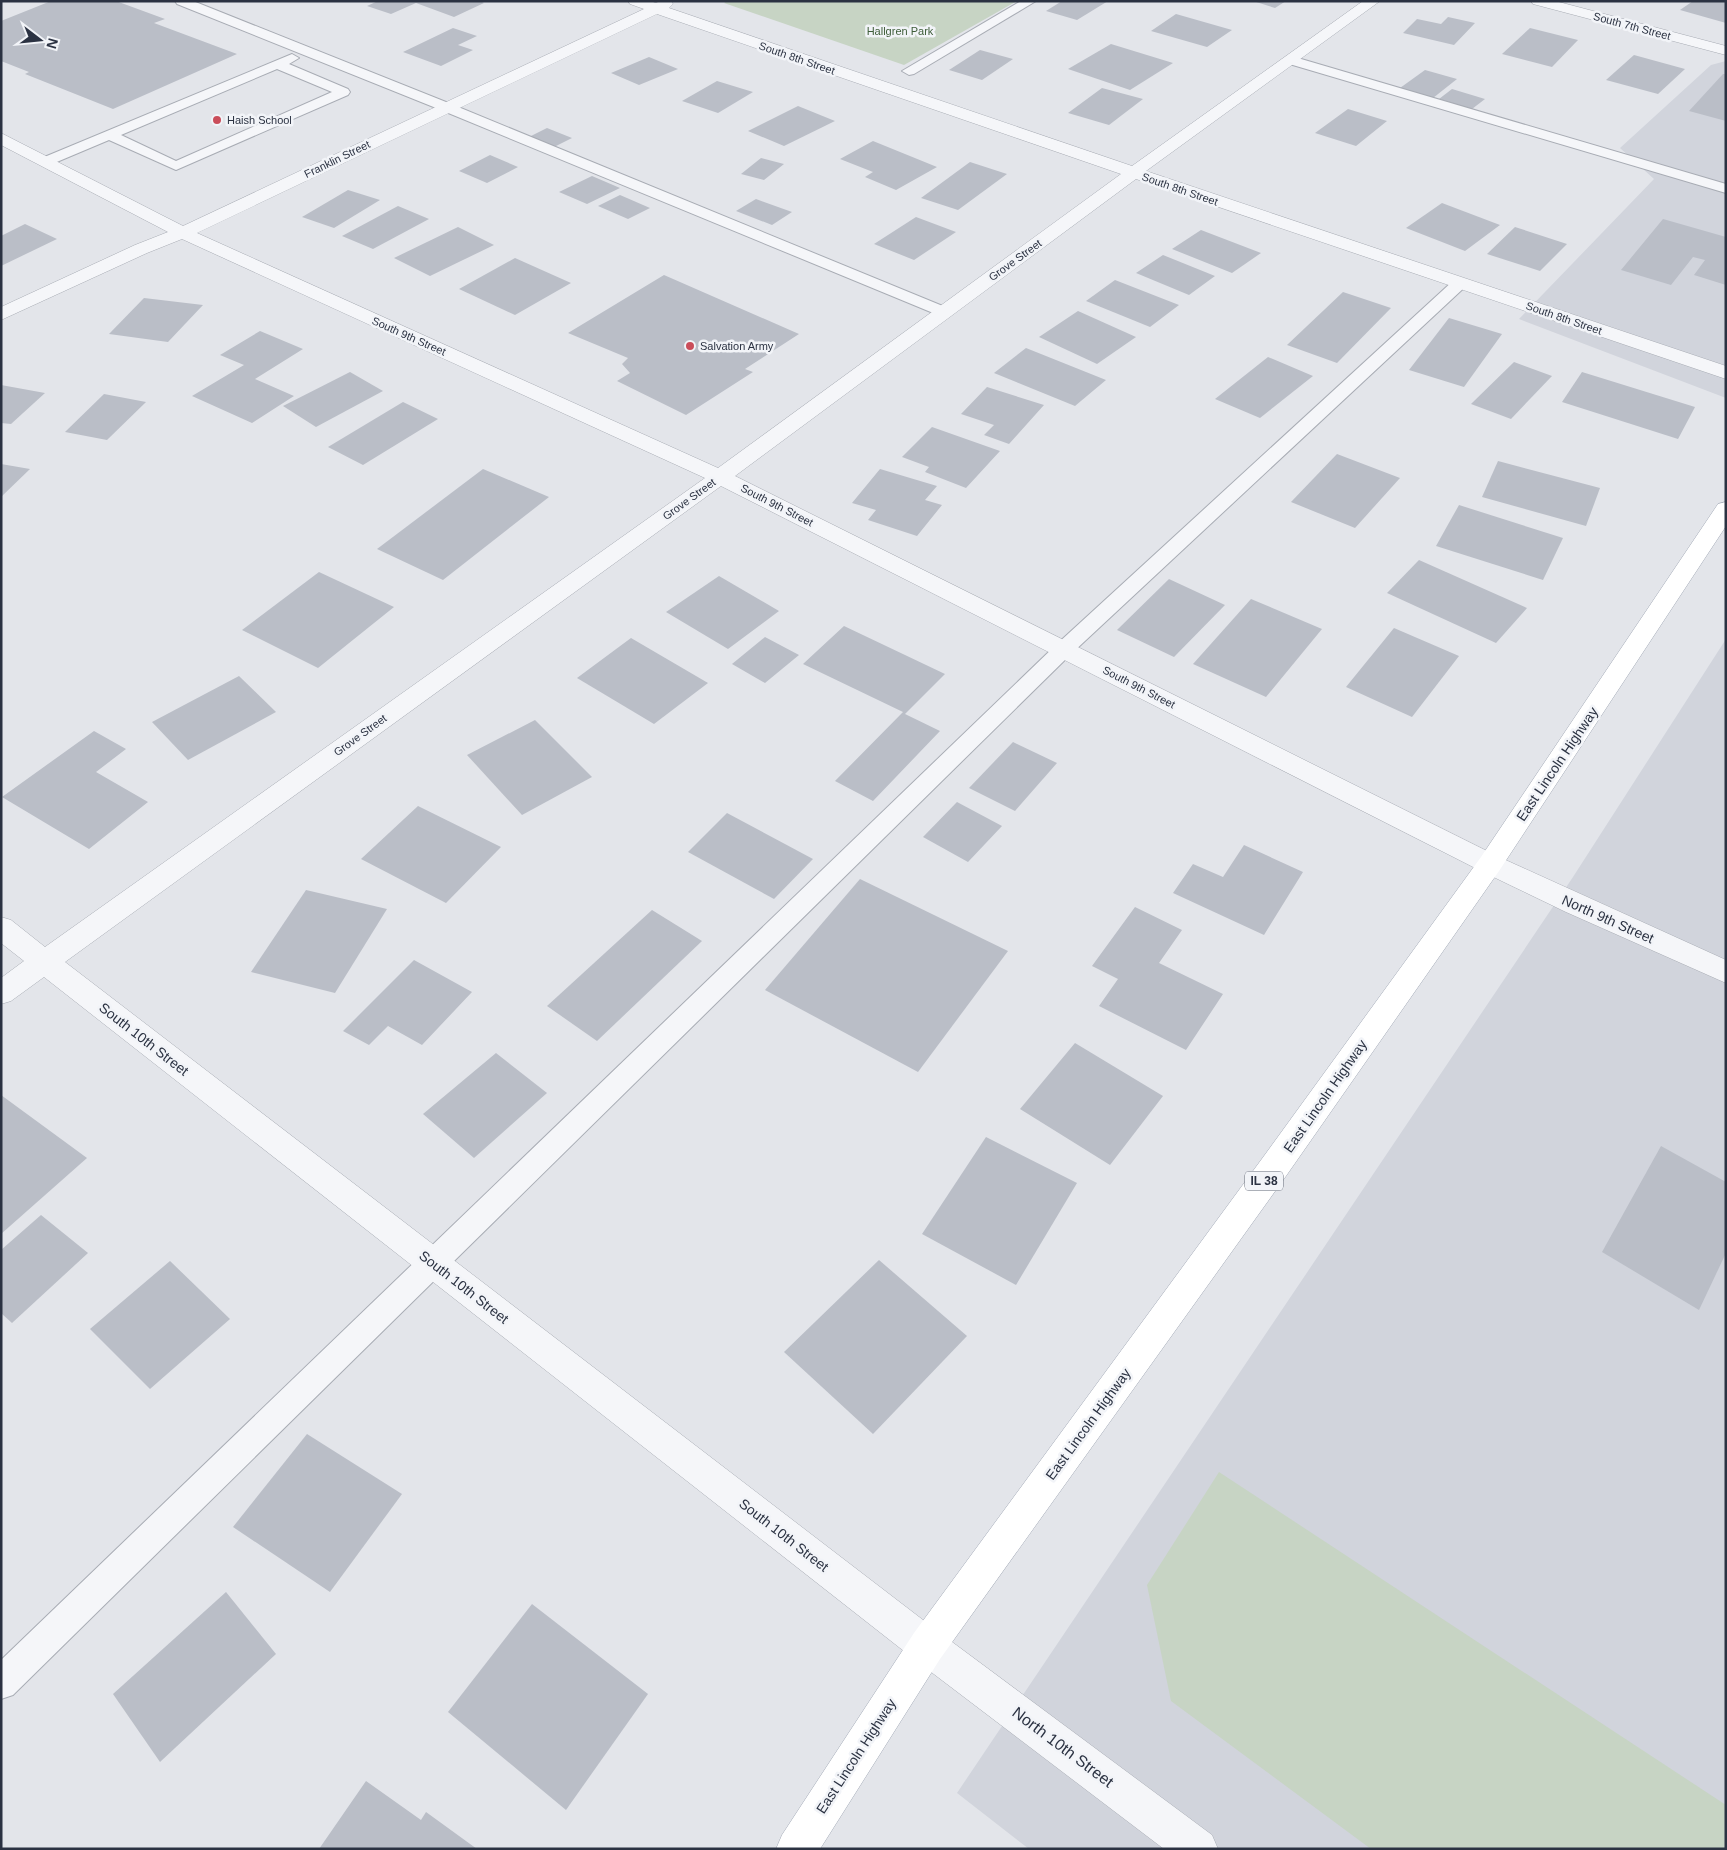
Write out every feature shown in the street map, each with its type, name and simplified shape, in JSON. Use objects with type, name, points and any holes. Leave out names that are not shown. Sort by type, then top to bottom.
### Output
[{"type":"main road","name":"East Lincoln Highway","points":[[796,1849],[927,1646],[1281,1158],[1490,864],[1726,509]]},
{"type":"street","name":"South 8th Street","points":[[635,1],[665,5],[1133,173],[1726,373]]},
{"type":"street","name":"Grove Street","points":[[1,993],[720,477],[1133,173],[1374,1]]},
{"type":"street","name":"South 7th Street","points":[[1538,1],[1726,51]]},
{"type":"street","name":"Franklin Street","points":[[1,314],[141,249],[183,233],[665,5]]},
{"type":"street","name":"South 9th Street","points":[[1,138],[183,233],[720,477],[1490,864]]},
{"type":"street","name":"North 9th Street","points":[[1490,864],[1576,906],[1726,972]]},
{"type":"street","name":"South 10th Street","points":[[1,928],[927,1646]]},
{"type":"street","name":"North 10th Street","points":[[927,1646],[1198,1849]]},
{"type":"lane","points":[[180,1],[446,107],[944,312]]},
{"type":"lane","points":[[909,71],[1030,1]]},
{"type":"lane","points":[[47,161],[308,51]]},
{"type":"lane","points":[[1291,60],[1726,190]]},
{"type":"lane","points":[[110,135],[176,166],[342,92],[277,64]]},
{"type":"lane","points":[[1,1682],[1064,649],[1460,283]]},
{"type":"shaded area","points":[[1726,61],[1726,398],[1519,319],[1654,179],[1620,148],[1711,65]]},
{"type":"shaded area","points":[[1726,639],[1726,1849],[1029,1849],[957,1793],[1573,877]]},
{"type":"green space","name":"Hallgren Park","points":[[727,1],[1017,1],[904,65],[724,3]]},
{"type":"green space","points":[[1219,1472],[1726,1805],[1726,1849],[1371,1849],[1171,1701],[1147,1585]]},
{"type":"building","points":[[51,1],[116,1],[165,19],[154,23],[237,54],[113,109],[25,74],[29,72],[1,61],[1,21]]},
{"type":"building","points":[[378,1],[480,1],[484,3],[454,17],[416,3],[391,14],[367,6]]},
{"type":"building","points":[[1062,1],[1108,1],[1077,20],[1046,11]]},
{"type":"building","points":[[1253,1],[1286,1],[1275,8]]},
{"type":"building","points":[[1693,1],[1726,1],[1726,23],[1680,10]]},
{"type":"building","points":[[1176,14],[1232,30],[1207,47],[1151,31]]},
{"type":"building","points":[[1448,17],[1475,23],[1454,45],[1403,33],[1417,19],[1441,24]]},
{"type":"building","points":[[453,28],[477,36],[458,45],[473,50],[441,66],[403,52]]},
{"type":"building","points":[[1530,28],[1578,40],[1552,67],[1502,54]]},
{"type":"building","points":[[1111,44],[1173,63],[1130,90],[1068,69]]},
{"type":"building","points":[[980,50],[1013,59],[982,80],[949,70]]},
{"type":"building","points":[[1634,55],[1685,69],[1658,94],[1606,80]]},
{"type":"building","points":[[649,57],[678,69],[639,85],[611,73]]},
{"type":"building","points":[[1425,70],[1457,79],[1433,98],[1400,88]]},
{"type":"building","points":[[1723,74],[1726,74],[1726,121],[1689,111]]},
{"type":"building","points":[[717,81],[753,92],[718,113],[682,101]]},
{"type":"building","points":[[1102,88],[1143,99],[1109,125],[1068,113]]},
{"type":"building","points":[[1452,89],[1485,99],[1472,109],[1439,99]]},
{"type":"building","points":[[798,106],[835,121],[784,146],[748,131]]},
{"type":"building","points":[[1348,109],[1387,121],[1356,146],[1315,133]]},
{"type":"building","points":[[547,128],[572,138],[554,147],[529,137]]},
{"type":"building","points":[[873,141],[937,167],[896,190],[865,177],[873,172],[840,159]]},
{"type":"building","points":[[490,155],[518,167],[487,183],[459,171]]},
{"type":"building","points":[[761,158],[784,164],[764,180],[741,174]]},
{"type":"building","points":[[970,162],[1007,174],[958,210],[921,198]]},
{"type":"building","points":[[592,176],[620,188],[587,204],[559,192]]},
{"type":"building","points":[[348,190],[380,200],[334,228],[302,217]]},
{"type":"building","points":[[620,195],[650,208],[628,219],[598,206]]},
{"type":"building","points":[[756,199],[792,212],[772,225],[736,211]]},
{"type":"building","points":[[1442,203],[1500,225],[1465,251],[1406,228]]},
{"type":"building","points":[[398,206],[429,219],[373,249],[342,236]]},
{"type":"building","points":[[916,217],[956,232],[914,260],[874,244]]},
{"type":"building","points":[[1663,219],[1726,237],[1726,285],[1694,275],[1705,260],[1693,257],[1671,285],[1621,270]]},
{"type":"building","points":[[25,224],[57,239],[1,266],[1,236]]},
{"type":"building","points":[[458,227],[494,245],[430,276],[394,258]]},
{"type":"building","points":[[1515,227],[1567,244],[1540,271],[1487,254]]},
{"type":"building","points":[[1201,230],[1261,253],[1232,273],[1172,249]]},
{"type":"building","points":[[1163,255],[1215,276],[1189,295],[1136,273]]},
{"type":"building","points":[[515,258],[571,283],[515,315],[459,289]]},
{"type":"building","name":"Salvation Army","points":[[664,275],[799,334],[745,369],[753,372],[686,415],[617,381],[630,373],[622,364],[628,358],[568,333]]},
{"type":"building","points":[[1115,280],[1179,305],[1150,327],[1086,301]]},
{"type":"building","points":[[1343,292],[1391,308],[1337,363],[1287,345]]},
{"type":"building","points":[[144,298],[203,305],[168,342],[109,334]]},
{"type":"building","points":[[1078,311],[1136,337],[1097,364],[1039,337]]},
{"type":"building","points":[[1449,318],[1502,334],[1464,387],[1409,370]]},
{"type":"building","points":[[260,331],[303,349],[255,379],[294,396],[252,423],[192,396],[244,365],[220,355]]},
{"type":"building","points":[[1026,348],[1106,380],[1075,406],[994,373]]},
{"type":"building","points":[[1268,357],[1313,376],[1260,418],[1215,399]]},
{"type":"building","points":[[1514,362],[1552,376],[1511,419],[1471,404]]},
{"type":"building","points":[[350,372],[383,391],[316,427],[283,406]]},
{"type":"building","points":[[1582,372],[1695,407],[1678,439],[1562,402]]},
{"type":"building","points":[[1,385],[45,393],[11,424],[1,423]]},
{"type":"building","points":[[987,387],[1044,405],[1009,444],[984,435],[994,425],[961,414]]},
{"type":"building","points":[[104,394],[146,402],[107,440],[65,432]]},
{"type":"building","points":[[403,402],[438,419],[363,465],[328,447]]},
{"type":"building","points":[[932,427],[1000,451],[966,488],[925,472],[929,467],[902,457]]},
{"type":"building","points":[[1337,454],[1400,478],[1355,528],[1291,502]]},
{"type":"building","points":[[1498,461],[1600,488],[1586,526],[1482,497]]},
{"type":"building","points":[[1,464],[30,469],[1,497]]},
{"type":"building","points":[[483,469],[549,497],[443,580],[377,549]]},
{"type":"building","points":[[880,469],[937,486],[925,500],[942,505],[917,536],[868,520],[876,510],[852,503]]},
{"type":"building","points":[[1459,505],[1563,538],[1543,580],[1436,546]]},
{"type":"building","points":[[1419,560],[1527,608],[1496,643],[1387,593]]},
{"type":"building","points":[[319,572],[394,607],[318,668],[242,630]]},
{"type":"building","points":[[719,576],[779,611],[728,649],[666,612]]},
{"type":"building","points":[[1169,579],[1225,605],[1174,657],[1117,630]]},
{"type":"building","points":[[1251,599],[1322,629],[1266,697],[1193,664]]},
{"type":"building","points":[[844,626],[945,674],[905,714],[940,731],[873,801],[835,781],[903,712],[803,664]]},
{"type":"building","points":[[1394,628],[1459,656],[1412,717],[1346,687]]},
{"type":"building","points":[[765,637],[799,655],[765,683],[732,664]]},
{"type":"building","points":[[631,638],[708,683],[654,724],[577,678]]},
{"type":"building","points":[[239,676],[276,712],[188,760],[152,722]]},
{"type":"building","points":[[535,720],[592,777],[522,815],[467,755]]},
{"type":"building","points":[[94,731],[126,749],[96,772],[148,802],[89,849],[2,797]]},
{"type":"building","points":[[1013,742],[1057,763],[1015,811],[969,788]]},
{"type":"building","points":[[957,802],[1002,826],[968,862],[923,837]]},
{"type":"building","points":[[418,806],[501,847],[446,903],[361,859]]},
{"type":"building","points":[[727,813],[813,859],[774,899],[688,852]]},
{"type":"building","points":[[1244,845],[1303,872],[1264,935],[1173,893],[1193,864],[1223,877]]},
{"type":"building","points":[[860,879],[1008,951],[918,1072],[765,990]]},
{"type":"building","points":[[306,890],[387,909],[335,993],[251,972]]},
{"type":"building","points":[[1135,907],[1182,930],[1159,963],[1223,994],[1186,1050],[1099,1006],[1118,979],[1092,966]]},
{"type":"building","points":[[652,910],[702,941],[597,1041],[547,1006]]},
{"type":"building","points":[[414,960],[472,992],[422,1045],[388,1026],[369,1045],[343,1031]]},
{"type":"building","points":[[1075,1043],[1163,1096],[1110,1165],[1020,1109]]},
{"type":"building","points":[[496,1053],[547,1093],[474,1158],[423,1114]]},
{"type":"building","points":[[1,1095],[87,1158],[1,1234]]},
{"type":"building","points":[[986,1137],[1077,1183],[1016,1285],[922,1234]]},
{"type":"building","points":[[1661,1146],[1726,1182],[1726,1253],[1699,1310],[1602,1252]]},
{"type":"building","points":[[41,1215],[88,1253],[12,1323],[1,1313],[1,1250]]},
{"type":"building","points":[[879,1260],[967,1336],[873,1434],[784,1352]]},
{"type":"building","points":[[170,1261],[230,1319],[150,1389],[90,1329]]},
{"type":"building","points":[[307,1434],[402,1494],[330,1592],[233,1527]]},
{"type":"building","points":[[226,1592],[276,1654],[160,1762],[113,1694]]},
{"type":"building","points":[[532,1604],[648,1694],[566,1810],[448,1712]]},
{"type":"building","points":[[366,1781],[421,1820],[426,1812],[477,1849],[319,1849]]},
{"type":"place","name":"Haish School","points":[[217,120]]},
{"type":"place","name":"Salvation Army","points":[[690,346]]}]
